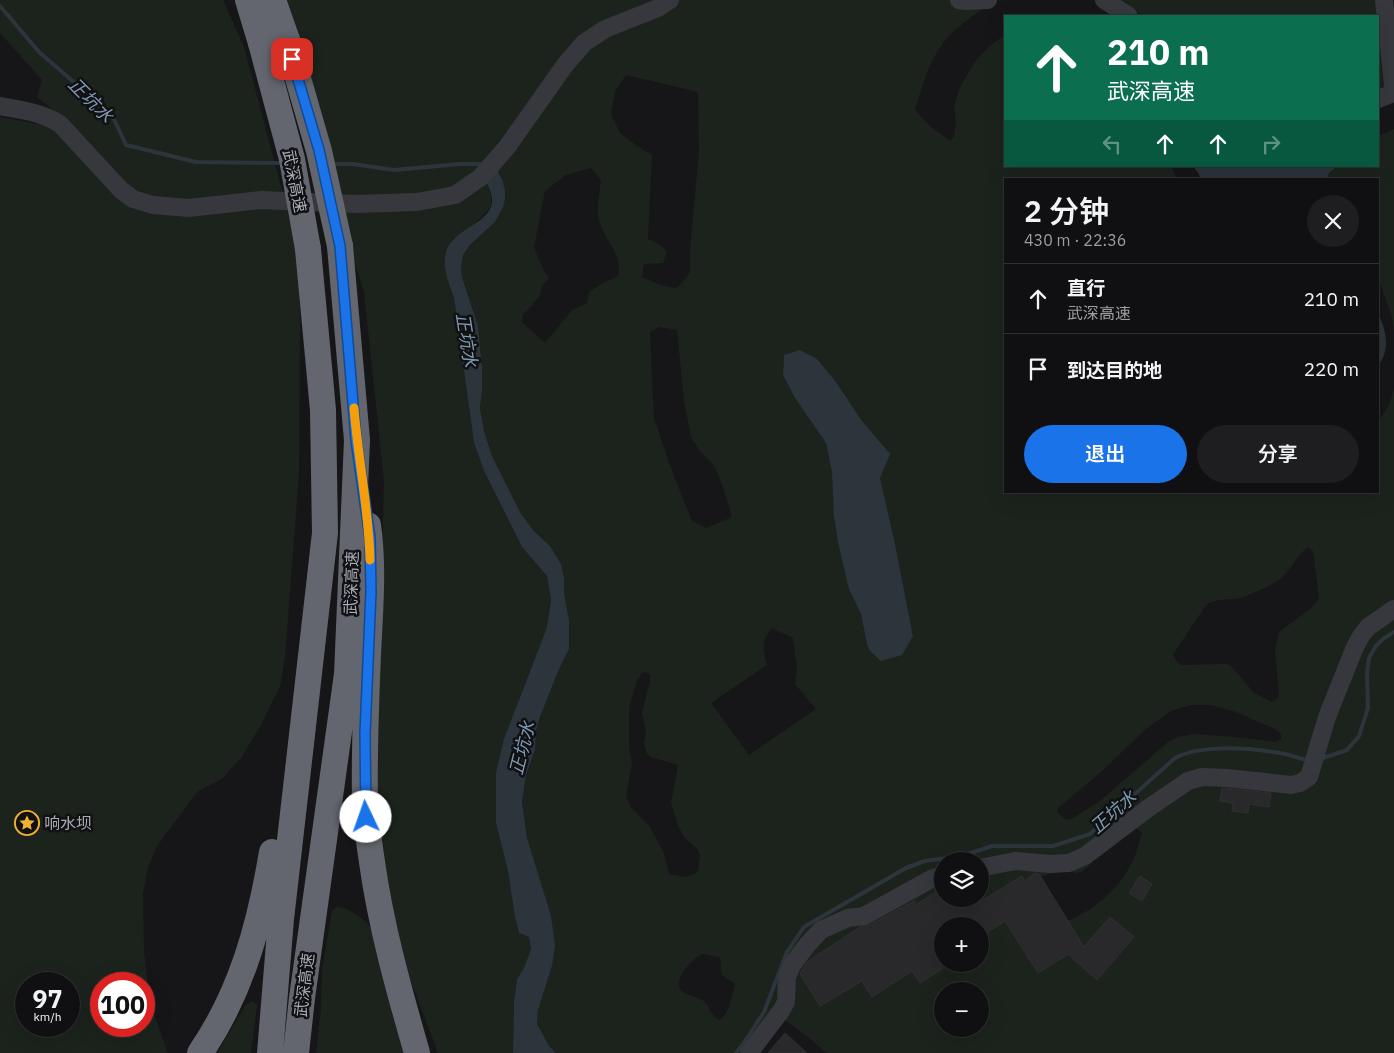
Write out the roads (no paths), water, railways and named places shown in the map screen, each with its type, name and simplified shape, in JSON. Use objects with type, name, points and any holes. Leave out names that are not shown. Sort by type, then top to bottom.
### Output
[{"type":"highway","name":"武深高速","points":[[248,0],[292,160],[308,249],[324,410],[325,533],[281,919],[270,1053]]},
{"type":"highway","name":"武深高速","points":[[272,0],[287,40],[319,150],[340,246],[356,440],[347,674],[296,1053]]},
{"type":"highway","points":[[356,440],[370,546],[371,591],[365,734],[367,831],[382,922],[417,1053]]},
{"type":"highway","points":[[200,1053],[218,1024],[243,972],[256,932],[268,877],[325,533]]},
{"type":"street","points":[[0,106],[49,116],[60,124],[121,190],[133,199],[153,205],[188,208],[261,200],[356,204],[417,202],[455,195],[487,170],[507,147],[565,65],[584,43],[606,29],[658,8],[670,0]]},
{"type":"street","points":[[959,0],[988,0]]},
{"type":"street","points":[[1104,0],[1127,15]]},
{"type":"street","points":[[1379,99],[1394,93],[1384,0]]},
{"type":"street","points":[[989,866],[1015,861],[1050,864],[1069,863],[1085,856],[1188,781],[1202,777],[1291,785],[1300,783],[1309,777],[1327,717],[1354,647],[1368,627],[1394,609]]},
{"type":"street","points":[[749,1053],[786,1002],[787,977],[792,965],[821,930],[848,918],[864,916],[934,878]]},
{"type":"water","points":[[1194,167],[1337,167],[1329,173],[1327,178],[1200,178]]},
{"type":"water","points":[[496,168],[505,190],[503,207],[495,222],[470,245],[463,255],[461,266],[462,277],[478,326],[482,367],[480,408],[484,431],[492,456],[520,512],[533,530],[550,546],[561,564],[569,620],[569,649],[540,717],[536,731],[535,750],[526,775],[522,802],[527,838],[551,916],[555,946],[552,966],[538,1010],[537,1024],[549,1046],[556,1053],[513,1053],[514,1002],[517,979],[524,968],[531,949],[529,937],[519,933],[508,871],[496,823],[496,773],[504,739],[547,627],[551,600],[547,576],[522,547],[485,473],[474,443],[454,298],[445,267],[445,257],[453,240],[489,211],[492,200],[486,180]]},
{"type":"water","points":[[1379,316],[1386,340],[1385,353],[1379,364]]},
{"type":"water","points":[[800,350],[817,359],[836,382],[862,421],[890,454],[880,478],[913,636],[902,655],[881,661],[870,651],[867,644],[861,614],[849,589],[838,542],[834,516],[832,472],[826,443],[795,398],[783,375],[784,355]]},
{"type":"waterway","name":"正坑水","points":[[0,6],[39,52],[112,115],[126,145],[196,162],[282,163]]},
{"type":"waterway","name":"正坑水","points":[[332,164],[353,164],[394,170],[460,164],[484,165]]},
{"type":"waterway","name":"正坑水","points":[[1320,759],[1347,750],[1359,736],[1368,708],[1367,674],[1369,658],[1376,646],[1394,632]]},
{"type":"waterway","name":"正坑水","points":[[736,1053],[764,1012],[787,952],[804,927],[906,868],[925,861],[962,856],[992,846],[1053,846],[1090,834],[1175,758],[1186,754],[1226,748],[1283,753],[1303,759]]},
{"type":"place","name":"响水坝","points":[[27,823]]}]
